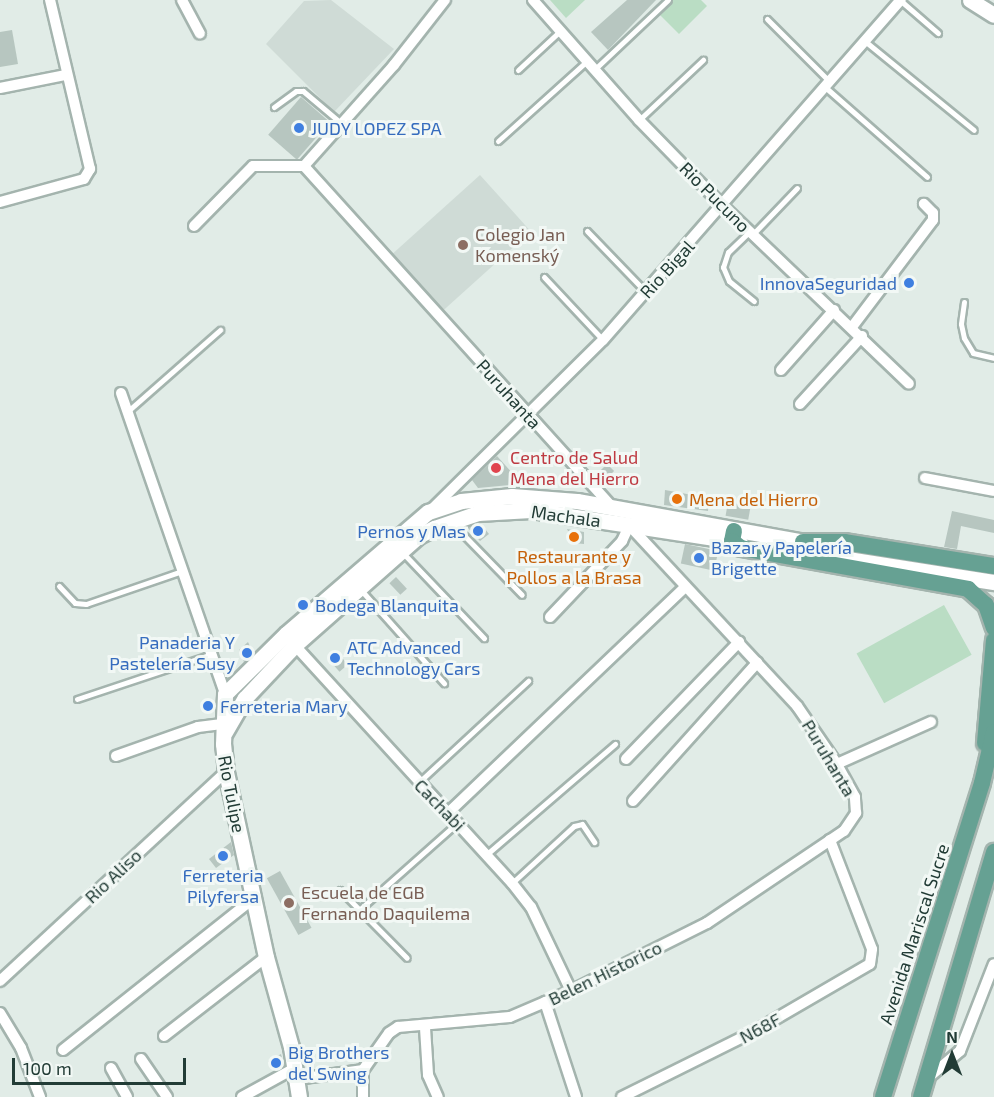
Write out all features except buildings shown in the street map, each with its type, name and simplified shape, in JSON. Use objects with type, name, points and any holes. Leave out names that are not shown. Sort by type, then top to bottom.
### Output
[{"type":"main road","points":[[970,0],[994,15]]},
{"type":"main road","name":"Machala","points":[[224,729],[290,640],[428,512],[461,501],[512,496],[613,507],[733,536],[965,573],[994,574]]},
{"type":"main road","name":"Machala","points":[[225,694],[290,640],[359,588],[401,551],[434,528],[478,513],[531,510],[629,526],[803,542],[965,573],[994,582]]},
{"type":"main road","points":[[733,536],[748,549],[968,589],[986,605],[994,628]]},
{"type":"main road","points":[[803,542],[844,542],[994,566]]},
{"type":"main road","points":[[982,783],[994,640]]},
{"type":"main road","name":"Rio Tulipe","points":[[225,694],[226,772],[266,957],[296,1073],[299,1097]]},
{"type":"main road","points":[[982,783],[994,732]]},
{"type":"main road","name":"Avenida Mariscal Sucre","points":[[883,1097],[982,783]]},
{"type":"main road","points":[[921,1097],[994,852]]},
{"type":"street","points":[[0,202],[88,175],[50,0]]},
{"type":"street","points":[[182,0],[200,34]]},
{"type":"street","points":[[194,226],[253,166],[304,166],[343,124],[445,0]]},
{"type":"street","name":"Rio Pucuno","points":[[533,0],[592,64],[639,120],[723,206],[862,336],[909,384]]},
{"type":"street","name":"Rio Bigal","points":[[428,512],[603,340],[723,206],[901,0]]},
{"type":"street","points":[[0,88],[65,75]]},
{"type":"street","name":"Puruhanta","points":[[304,166],[528,416],[796,706],[837,764],[855,797],[856,813]]},
{"type":"street","points":[[852,327],[933,220],[933,213],[924,204]]},
{"type":"street","points":[[781,370],[834,310]]},
{"type":"street","points":[[800,404],[862,336]]},
{"type":"street","name":"Rio Tulipe","points":[[121,393],[225,694]]},
{"type":"street","points":[[925,478],[994,491]]},
{"type":"street","points":[[428,512],[434,528]]},
{"type":"street","points":[[550,617],[622,541],[629,526]]},
{"type":"street","points":[[448,813],[685,587]]},
{"type":"street","name":"Cachabi","points":[[290,640],[418,782],[488,854],[512,883],[531,907],[571,991]]},
{"type":"street","points":[[627,759],[739,642]]},
{"type":"street","points":[[633,801],[757,663]]},
{"type":"street","points":[[837,764],[931,722]]},
{"type":"street","points":[[116,756],[198,727],[224,729]]},
{"type":"street","name":"Rio Aliso","points":[[0,981],[226,772]]},
{"type":"street","name":"Belen Historico","points":[[363,1071],[389,1033],[398,1028],[425,1028],[510,1017],[571,991],[707,923],[844,831],[856,813]]},
{"type":"street","name":"N68F","points":[[622,1097],[753,1032],[860,973],[872,959],[867,939],[830,840]]},
{"type":"street","points":[[63,1050],[254,897]]},
{"type":"street","points":[[164,1036],[266,957]]},
{"type":"street","points":[[928,1078],[960,1051],[991,979],[994,964]]},
{"type":"street","points":[[545,1002],[576,1097]]},
{"type":"street","points":[[0,1013],[21,1048],[40,1097]]},
{"type":"street","points":[[425,1028],[428,1075],[438,1097]]},
{"type":"street","points":[[141,1059],[167,1097]]},
{"type":"street","points":[[111,1068],[127,1097]]},
{"type":"street","points":[[242,1097],[296,1073],[363,1071],[363,1097]]},
{"type":"lane","points":[[498,141],[668,0]]},
{"type":"lane","points":[[901,0],[938,33]]},
{"type":"lane","points":[[767,19],[828,85],[927,177]]},
{"type":"lane","points":[[518,70],[561,30]]},
{"type":"lane","points":[[866,42],[974,130]]},
{"type":"lane","points":[[639,120],[703,60]]},
{"type":"lane","points":[[274,107],[296,91],[303,91],[343,124]]},
{"type":"lane","points":[[754,301],[729,281],[723,267],[728,252],[797,188]]},
{"type":"lane","points":[[587,231],[646,292]]},
{"type":"lane","points":[[544,277],[603,340]]},
{"type":"lane","points":[[964,302],[961,324],[964,338],[973,353],[994,358]]},
{"type":"lane","points":[[128,411],[220,330]]},
{"type":"lane","points":[[451,522],[522,595]]},
{"type":"lane","points":[[401,551],[484,638]]},
{"type":"lane","points":[[59,586],[75,603],[86,604],[183,571]]},
{"type":"lane","points":[[359,588],[444,683]]},
{"type":"lane","points":[[77,699],[212,654]]},
{"type":"lane","points":[[418,782],[528,681]]},
{"type":"lane","points":[[488,854],[615,744]]},
{"type":"lane","points":[[359,910],[458,822]]},
{"type":"lane","points":[[512,883],[574,826],[582,824],[594,842]]},
{"type":"lane","points":[[340,890],[407,958]]},
{"type":"shaded area","points":[[331,0],[394,49],[334,112],[266,44],[304,1]]},
{"type":"shaded area","name":"Colegio Jan Komenský","points":[[480,175],[531,231],[443,310],[392,254]]},
{"type":"green space","points":[[550,0],[585,0],[566,18]]},
{"type":"green space","points":[[673,0],[701,0],[707,6],[679,34],[659,14]]},
{"type":"green space","points":[[944,605],[972,655],[884,703],[857,653]]},
{"type":"place","name":"JUDY LOPEZ SPA","points":[[299,128]]},
{"type":"place","name":"Colegio Jan Komenský","points":[[463,245]]},
{"type":"place","name":"InnovaSeguridad","points":[[909,283]]},
{"type":"place","name":"Centro de Salud Mena del Hierro","points":[[496,468]]},
{"type":"place","name":"Mena del Hierro","points":[[677,499]]},
{"type":"place","name":"Pernos y Mas","points":[[478,531]]},
{"type":"place","name":"Restaurante y Pollos a la Brasa","points":[[574,537]]},
{"type":"place","name":"Bazar y Papelería Brigette","points":[[699,558]]},
{"type":"place","name":"Bodega Blanquita","points":[[303,605]]},
{"type":"place","name":"Panaderia Y Pastelería Susy","points":[[247,653]]},
{"type":"place","name":"ATC Advanced Technology Cars","points":[[335,658]]},
{"type":"place","name":"Ferreteria Mary","points":[[208,706]]},
{"type":"place","name":"Ferreteria Pilyfersa","points":[[223,856]]},
{"type":"place","name":"Escuela de EGB Fernando Daquilema","points":[[289,903]]},
{"type":"place","name":"Big Brothers del Swing","points":[[276,1063]]}]
